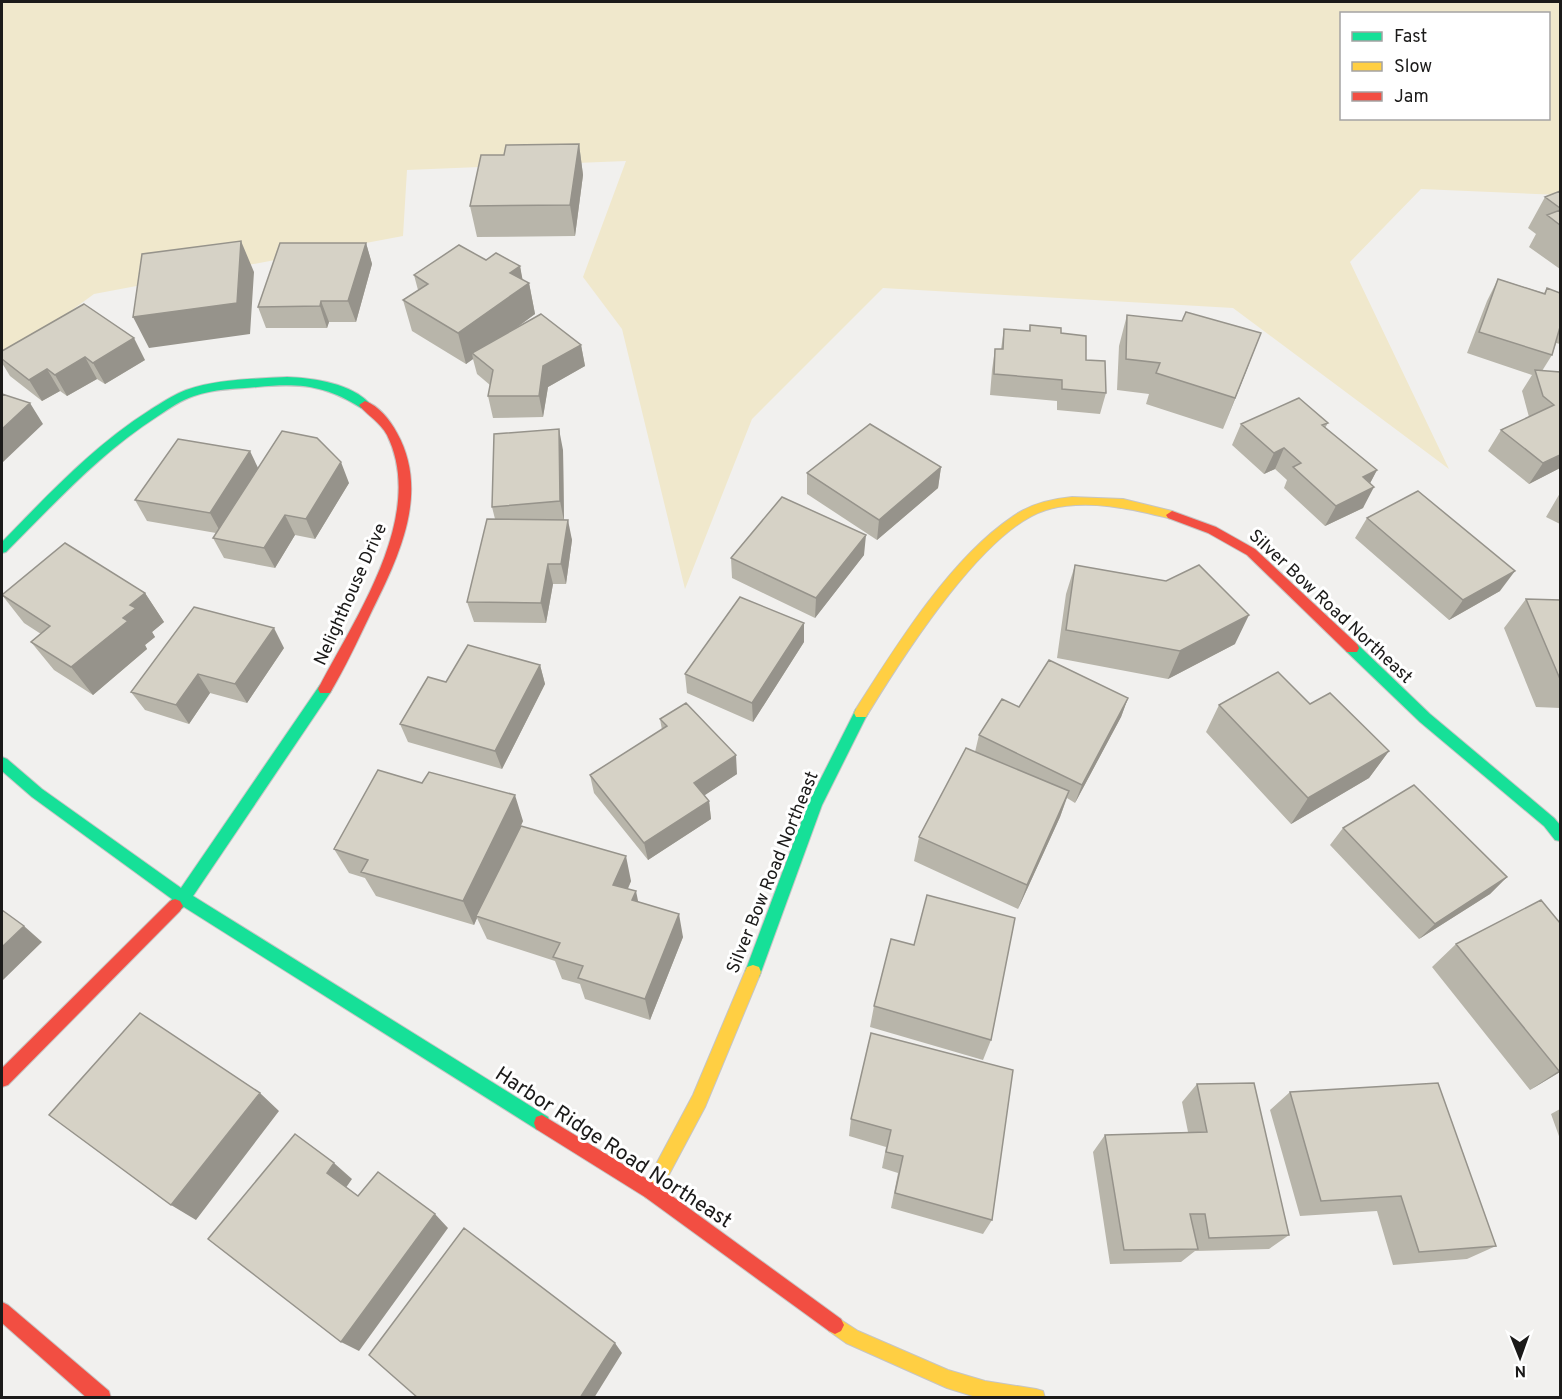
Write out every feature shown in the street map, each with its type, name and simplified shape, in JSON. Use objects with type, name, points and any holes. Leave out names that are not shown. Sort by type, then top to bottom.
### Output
[{"type":"street","name":"Nelighthouse Drive","points":[[2,549],[72,478],[135,424],[188,393],[209,388],[273,381],[318,382],[332,386],[352,396],[381,416],[397,442],[407,484],[406,507],[399,535],[335,674],[183,898],[2,1079]]},
{"type":"street","name":"Silver Bow Road Northeast","points":[[651,1191],[699,1102],[765,940],[816,802],[863,709],[910,638],[950,586],[988,543],[1034,509],[1054,503],[1115,501],[1164,511],[1189,519],[1227,537],[1251,552],[1425,718],[1549,822],[1560,835]]},
{"type":"street","points":[[2,763],[37,794],[183,898]]},
{"type":"street","name":"Harbor Ridge Road Northeast","points":[[183,898],[651,1191],[852,1337],[947,1379],[985,1390],[1036,1398]]},
{"type":"street","points":[[2,1311],[102,1398]]},
{"type":"shaded area","points":[[2,2],[1560,2],[1560,195],[1421,189],[1350,262],[1449,469],[1233,308],[883,288],[752,419],[685,589],[622,329],[583,277],[626,161],[407,170],[403,236],[94,294],[2,361]]},
{"type":"building","points":[[579,144],[570,205],[470,206],[481,155],[504,155],[506,145]]},
{"type":"building","points":[[1560,191],[1560,208],[1545,197]]},
{"type":"building","points":[[1560,210],[1560,225],[1547,215]]},
{"type":"building","points":[[241,241],[237,303],[133,317],[142,254]]},
{"type":"building","points":[[280,243],[366,243],[348,301],[321,301],[320,306],[258,307]]},
{"type":"building","points":[[459,245],[486,260],[496,253],[520,266],[510,273],[529,283],[458,333],[403,300],[428,284],[414,275]]},
{"type":"building","points":[[1498,279],[1545,294],[1547,288],[1560,293],[1560,327],[1552,355],[1479,332]]},
{"type":"building","points":[[84,304],[134,338],[93,363],[85,357],[55,375],[47,369],[29,380],[2,359],[2,351]]},
{"type":"building","points":[[1186,312],[1261,333],[1235,398],[1156,373],[1160,363],[1126,359],[1127,315],[1182,321]]},
{"type":"building","points":[[541,314],[581,345],[543,366],[539,396],[488,396],[493,370],[472,353]]},
{"type":"building","points":[[1030,325],[1061,328],[1061,333],[1086,336],[1086,360],[1105,361],[1106,393],[1062,389],[1062,380],[994,374],[995,349],[1003,349],[1004,329],[1030,331]]},
{"type":"building","points":[[1535,370],[1560,372],[1560,455],[1543,463],[1501,430],[1554,405],[1543,396]]},
{"type":"building","points":[[2,394],[30,403],[2,429]]},
{"type":"building","points":[[1299,398],[1328,423],[1322,425],[1377,470],[1363,477],[1374,487],[1336,506],[1293,467],[1301,463],[1284,448],[1274,453],[1241,424]]},
{"type":"building","points":[[870,424],[941,467],[879,520],[807,473]]},
{"type":"building","points":[[559,429],[560,501],[492,507],[494,434]]},
{"type":"building","points":[[282,431],[317,438],[341,462],[306,519],[285,515],[264,548],[213,538]]},
{"type":"building","points":[[178,439],[250,451],[210,513],[135,500]]},
{"type":"building","points":[[1418,491],[1515,571],[1463,600],[1367,518]]},
{"type":"building","points":[[782,497],[866,535],[816,598],[731,558]]},
{"type":"building","points":[[487,519],[568,520],[561,564],[548,564],[541,603],[467,602]]},
{"type":"building","points":[[65,543],[145,593],[130,605],[136,608],[123,618],[128,621],[71,667],[31,642],[50,626],[2,595]]},
{"type":"building","points":[[1075,565],[1166,581],[1199,565],[1249,615],[1180,651],[1066,630]]},
{"type":"building","points":[[740,597],[804,623],[752,703],[685,674]]},
{"type":"building","points":[[1526,599],[1560,600],[1560,679]]},
{"type":"building","points":[[194,607],[274,628],[235,684],[198,674],[176,705],[131,692]]},
{"type":"building","points":[[468,645],[540,665],[495,751],[400,724],[428,677],[446,682]]},
{"type":"building","points":[[1049,660],[1128,698],[1082,785],[979,735],[1002,699],[1019,707]]},
{"type":"building","points":[[1278,672],[1310,704],[1330,693],[1389,751],[1308,798],[1219,705]]},
{"type":"building","points":[[686,703],[736,755],[694,783],[709,801],[644,843],[590,775],[667,726],[660,719]]},
{"type":"building","points":[[966,748],[1069,791],[1027,885],[919,837]]},
{"type":"building","points":[[378,770],[422,783],[429,772],[515,795],[463,901],[361,872],[368,860],[334,849]]},
{"type":"building","points":[[1414,785],[1507,877],[1435,924],[1343,828]]},
{"type":"building","points":[[521,826],[626,856],[613,885],[636,891],[632,900],[679,914],[645,999],[578,978],[583,966],[553,957],[560,943],[476,916]]},
{"type":"building","points":[[927,895],[1015,918],[991,1040],[874,1006],[891,939],[914,945]]},
{"type":"building","points":[[1541,900],[1560,923],[1559,1071],[1456,944]]},
{"type":"building","points":[[2,910],[24,926],[2,947]]},
{"type":"building","points":[[140,1013],[260,1093],[171,1205],[49,1115]]},
{"type":"building","points":[[871,1033],[1013,1070],[992,1220],[895,1193],[903,1156],[886,1152],[891,1130],[851,1119]]},
{"type":"building","points":[[1254,1083],[1289,1235],[1209,1238],[1205,1214],[1190,1214],[1198,1249],[1124,1250],[1105,1135],[1207,1132],[1197,1084]]},
{"type":"building","points":[[1438,1083],[1496,1246],[1419,1252],[1401,1196],[1321,1201],[1290,1092]]},
{"type":"building","points":[[295,1134],[334,1163],[327,1173],[358,1196],[378,1172],[435,1214],[341,1342],[208,1239]]},
{"type":"building","points":[[464,1228],[615,1343],[580,1398],[418,1398],[369,1355]]},
{"type":"traffic: fast","points":[[2,549],[97,455],[139,422],[186,394],[223,386],[272,381],[300,381],[339,390],[365,405]]},
{"type":"traffic: fast","points":[[1352,648],[1425,718],[1549,822],[1560,835]]},
{"type":"traffic: fast","points":[[2,763],[37,793],[183,898],[325,689]]},
{"type":"traffic: fast","points":[[753,972],[815,804],[861,713]]},
{"type":"traffic: fast","points":[[175,906],[183,898],[542,1123]]},
{"type":"traffic: slow","points":[[861,713],[894,661],[940,597],[992,540],[1017,519],[1040,507],[1072,501],[1123,504],[1172,515]]},
{"type":"traffic: slow","points":[[651,1191],[699,1101],[753,972]]},
{"type":"traffic: slow","points":[[835,1325],[852,1337],[947,1379],[985,1390],[1036,1398]]},
{"type":"traffic: jam","points":[[325,689],[391,557],[398,539],[405,501],[401,460],[393,436],[384,422],[365,405]]},
{"type":"traffic: jam","points":[[1172,515],[1212,530],[1251,552],[1352,648]]},
{"type":"traffic: jam","points":[[2,1079],[175,906]]},
{"type":"traffic: jam","points":[[542,1123],[651,1191],[835,1325]]},
{"type":"traffic: jam","points":[[2,1311],[102,1398]]}]
